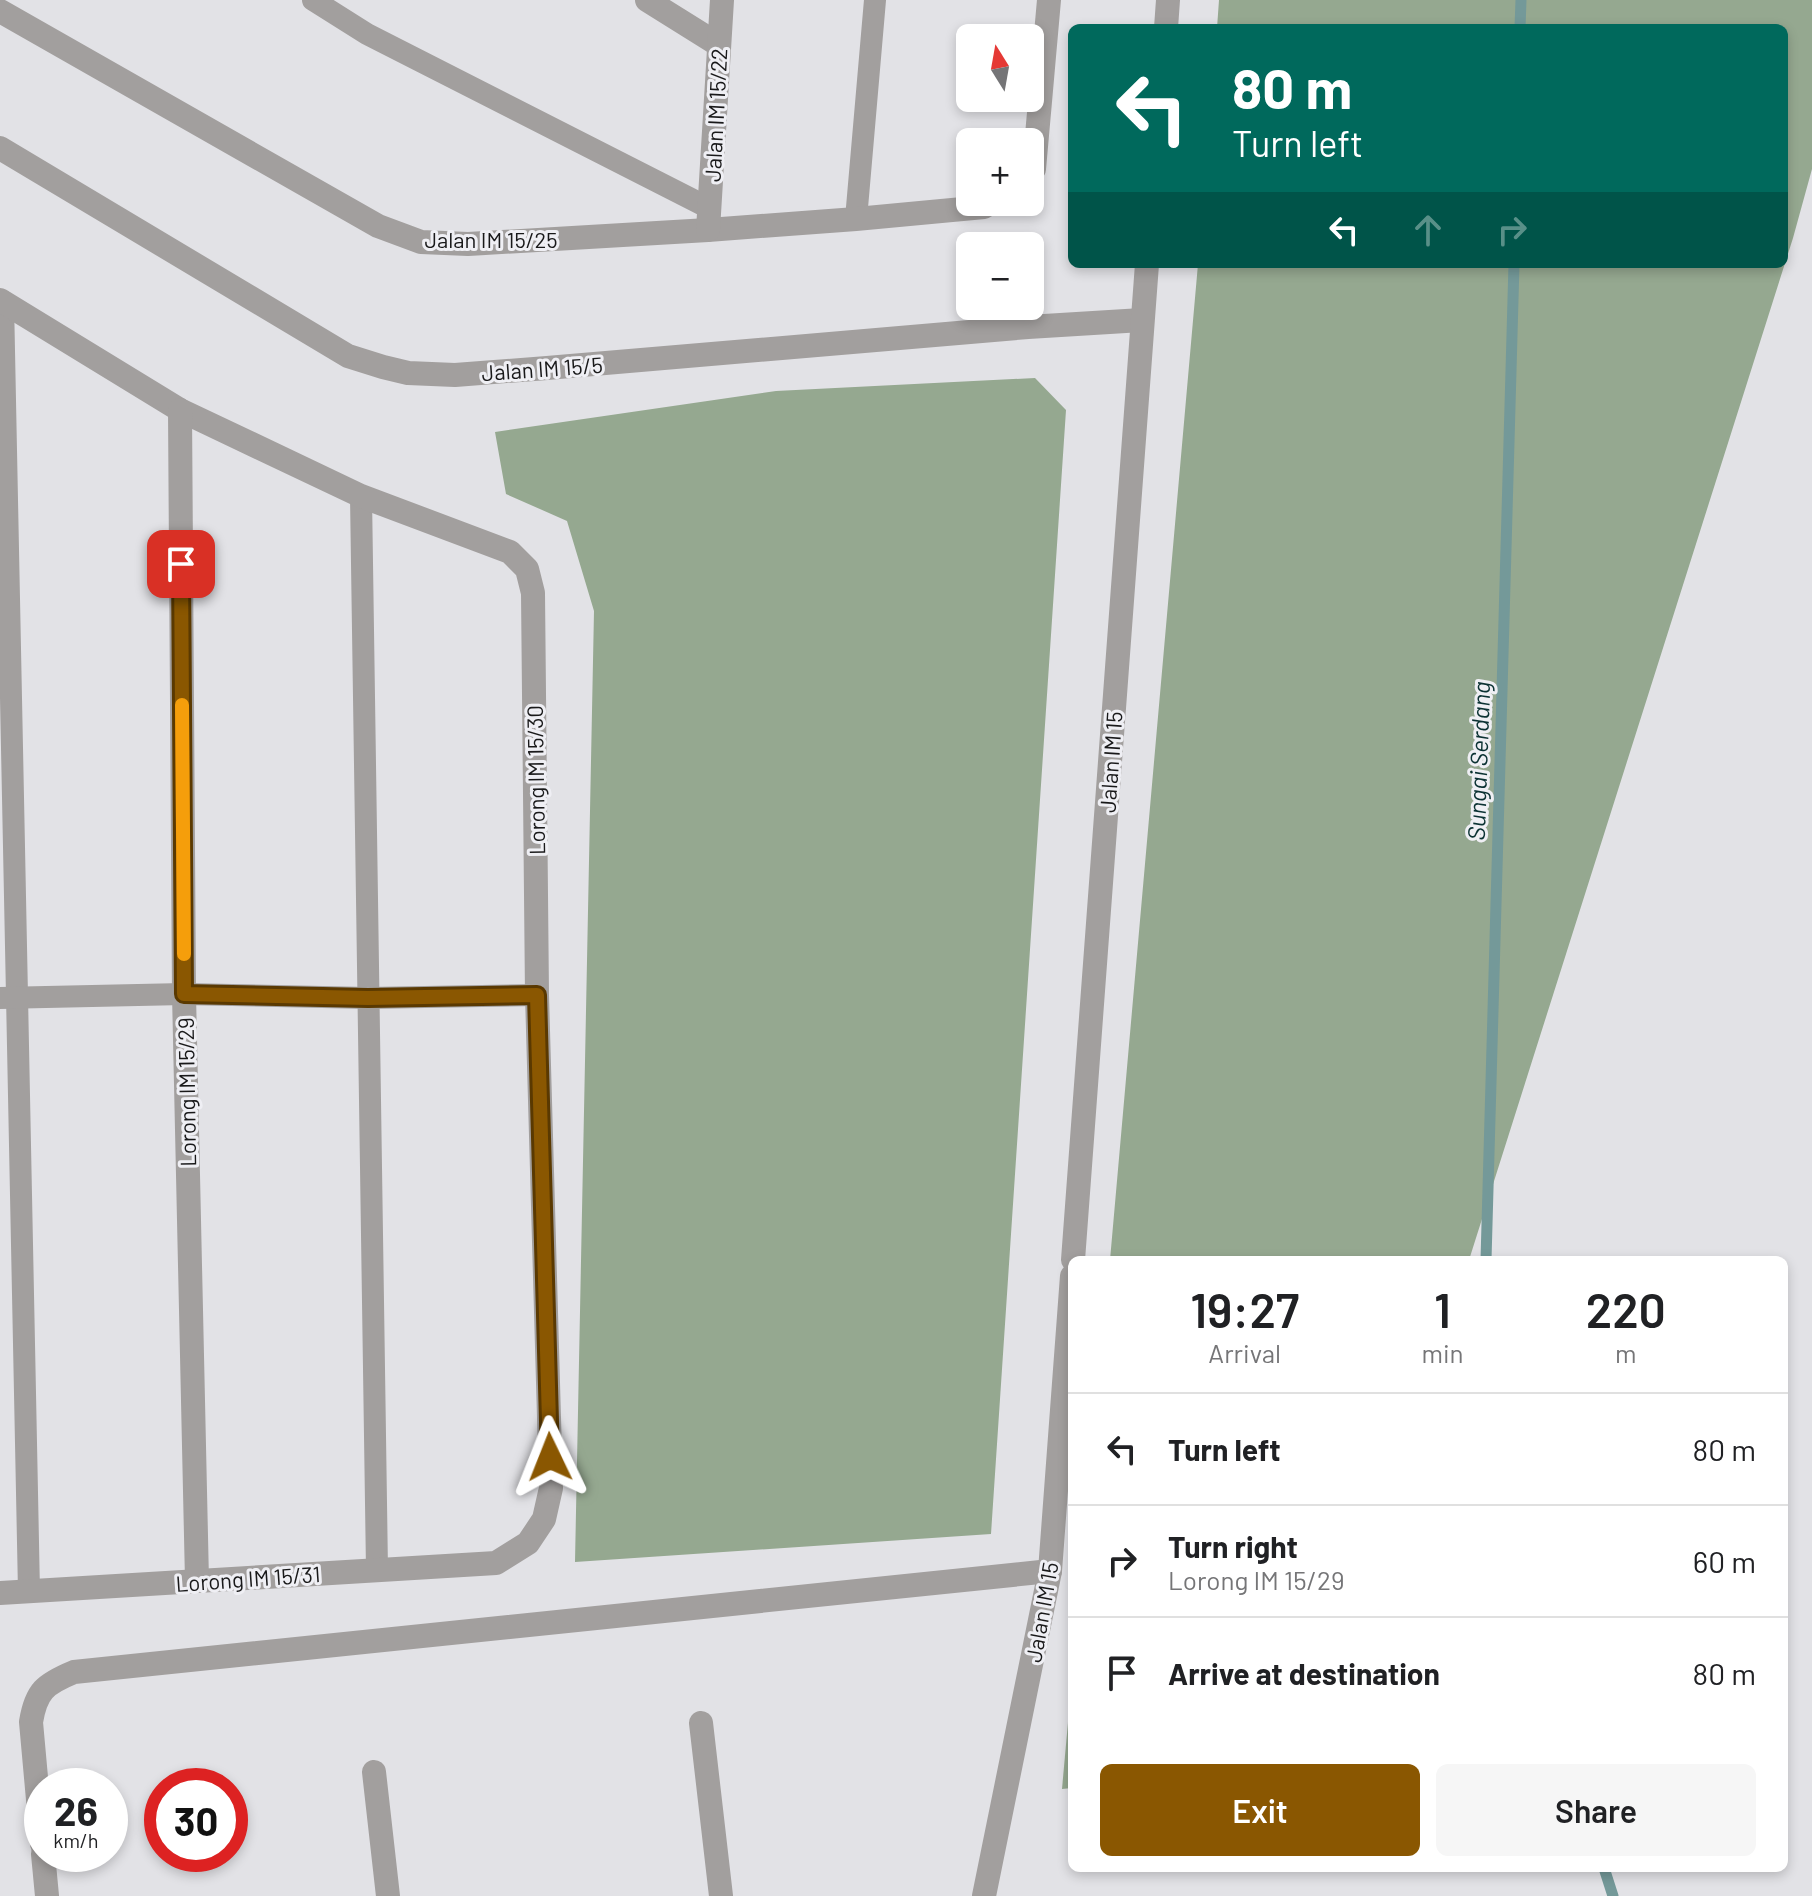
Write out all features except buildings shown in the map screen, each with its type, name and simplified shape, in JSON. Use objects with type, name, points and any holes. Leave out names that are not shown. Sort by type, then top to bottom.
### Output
[{"type":"street","points":[[647,0],[719,45]]},
{"type":"street","name":"Jalan IM 15/22","points":[[709,219],[722,0]]},
{"type":"street","points":[[1036,128],[1049,0]]},
{"type":"street","points":[[1166,24],[1168,0]]},
{"type":"street","name":"Jalan IM 15/25","points":[[0,11],[378,226],[421,242],[468,244],[709,219],[856,219],[956,210]]},
{"type":"street","name":"Jalan IM 15/5","points":[[0,148],[348,356],[408,373],[455,375],[1142,320]]},
{"type":"street","name":"Jalan IM 15","points":[[1073,1256],[1147,268]]},
{"type":"street","name":"Lorong IM 15/30","points":[[1,300],[180,410],[361,496],[510,552],[527,569],[533,593],[537,995],[551,1488],[544,1519],[528,1543],[496,1563]]},
{"type":"street","name":"Lorong IM 15/29","points":[[180,410],[184,994],[197,1581]]},
{"type":"street","name":"Jalan IM 15","points":[[984,1896],[1050,1571],[1068,1330]]},
{"type":"street","name":"Lorong IM 15/31","points":[[0,1593],[496,1563]]},
{"type":"street","points":[[35,1768],[31,1722],[34,1703],[42,1691],[56,1680],[74,1672],[1050,1571]]},
{"type":"street","points":[[701,1723],[721,1896]]},
{"type":"street","points":[[374,1772],[388,1896]]},
{"type":"street","points":[[45,1872],[47,1896]]},
{"type":"lane","points":[[313,0],[367,34],[709,219]]},
{"type":"lane","points":[[856,219],[875,0]]},
{"type":"lane","points":[[1,300],[9,998],[29,1592]]},
{"type":"lane","points":[[361,496],[377,1570]]},
{"type":"lane","points":[[9,998],[184,994],[368,998],[537,995]]},
{"type":"green space","points":[[1219,0],[1812,0],[1812,169],[1788,254],[1788,24],[1217,24]]},
{"type":"green space","points":[[1198,268],[1783,268],[1470,1256],[1110,1256]]},
{"type":"green space","points":[[1035,378],[1066,410],[991,1534],[575,1562],[594,611],[567,521],[506,494],[495,432],[776,391]]},
{"type":"green space","points":[[1068,1722],[1068,1788],[1062,1789]]},
{"type":"waterway","name":"Sungai Serdang","points":[[1520,24],[1521,0]]},
{"type":"waterway","name":"Sungai Serdang","points":[[1486,1256],[1514,268]]},
{"type":"waterway","name":"Sungai Serdang","points":[[1605,1872],[1613,1896]]},
{"type":"slow traffic","points":[[182,705],[184,954]]},
{"type":"route","points":[[181,564],[184,994],[368,998],[537,995],[550,1457]]}]
